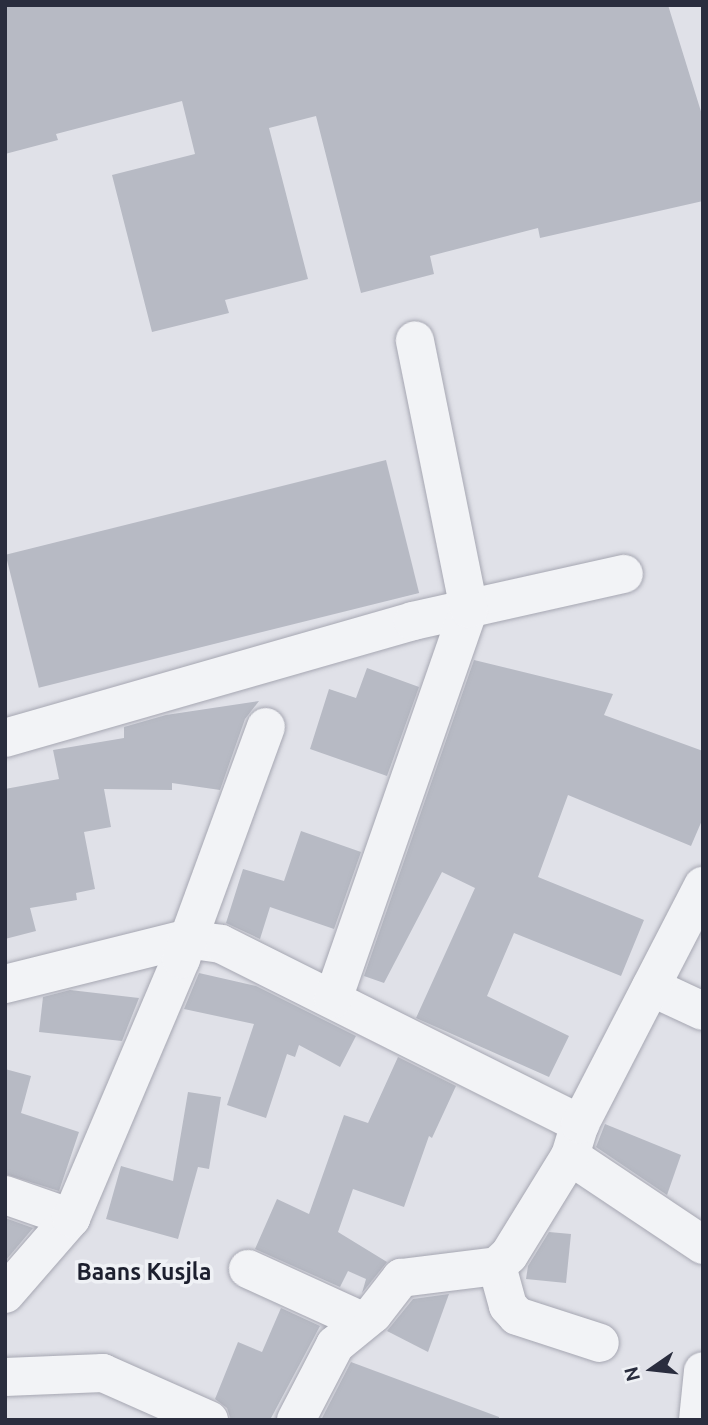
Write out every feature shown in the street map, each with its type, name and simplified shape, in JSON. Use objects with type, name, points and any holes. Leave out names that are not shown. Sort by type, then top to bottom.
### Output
[{"type":"street","points":[[333,999],[469,609],[415,340]]},
{"type":"street","points":[[5,738],[469,609],[624,574]]},
{"type":"street","points":[[5,1294],[71,1218],[186,939],[266,727]]},
{"type":"street","points":[[296,1420],[335,1345],[407,1275],[497,1266],[531,1225],[703,886]]},
{"type":"street","points":[[5,984],[186,939],[239,951],[333,999],[575,1140],[703,1244]]},
{"type":"street","points":[[651,987],[703,1011]]},
{"type":"street","points":[[5,1195],[71,1218]]},
{"type":"street","points":[[497,1266],[508,1306],[517,1316],[600,1343]]},
{"type":"street","points":[[248,1269],[362,1321]]},
{"type":"street","points":[[698,1420],[703,1371]]},
{"type":"street","points":[[5,1377],[103,1373],[156,1409],[209,1420]]},
{"type":"building","points":[[5,5],[668,5],[703,118],[703,201],[540,238],[538,228],[430,256],[434,274],[361,293],[316,116],[269,128],[308,279],[225,300],[229,313],[152,332],[112,175],[195,154],[182,101],[56,134],[58,140],[5,154]]},
{"type":"building","points":[[386,460],[419,593],[39,688],[6,555]]},
{"type":"building","points":[[474,660],[613,694],[604,715],[703,751],[703,818],[691,846],[568,795],[538,877],[644,920],[621,976],[514,933],[487,996],[569,1036],[549,1077],[416,1018],[475,888],[442,872],[384,983],[364,976]]},
{"type":"building","points":[[367,668],[419,687],[387,776],[310,749],[329,689],[356,698]]},
{"type":"building","points":[[259,701],[245,719],[220,790],[172,783],[172,790],[104,789],[111,827],[84,832],[95,889],[76,893],[77,900],[30,908],[36,931],[5,939],[5,789],[59,779],[53,750],[124,738],[124,727],[166,715]]},
{"type":"building","points":[[301,831],[361,852],[334,929],[270,907],[260,939],[226,923],[243,869],[284,881]]},
{"type":"building","points":[[199,973],[256,986],[356,1036],[340,1067],[299,1045],[295,1057],[287,1054],[266,1118],[227,1105],[254,1024],[184,1009]]},
{"type":"building","points":[[70,990],[139,998],[122,1041],[39,1032],[43,997]]},
{"type":"building","points":[[398,1057],[456,1086],[432,1138],[429,1136],[404,1207],[353,1189],[338,1232],[387,1262],[362,1293],[366,1279],[348,1271],[340,1287],[255,1249],[277,1199],[309,1214],[344,1115],[368,1123]]},
{"type":"building","points":[[5,1069],[31,1076],[21,1113],[79,1132],[59,1191],[5,1174]]},
{"type":"building","points":[[188,1092],[221,1097],[209,1169],[198,1167],[178,1239],[106,1219],[121,1166],[173,1181]]},
{"type":"building","points":[[605,1124],[681,1155],[667,1195],[596,1147]]},
{"type":"building","points":[[5,1218],[33,1228],[6,1260],[5,1260]]},
{"type":"building","points":[[549,1232],[571,1234],[566,1283],[526,1279],[528,1266]]},
{"type":"building","points":[[449,1294],[428,1352],[387,1331],[413,1299]]},
{"type":"building","points":[[281,1308],[320,1326],[270,1420],[231,1420],[227,1408],[215,1399],[238,1342],[262,1352]]},
{"type":"building","points":[[351,1362],[499,1417],[499,1420],[321,1420]]},
{"type":"district","name":"Baans Kusjla","points":[[144,1272]]}]
